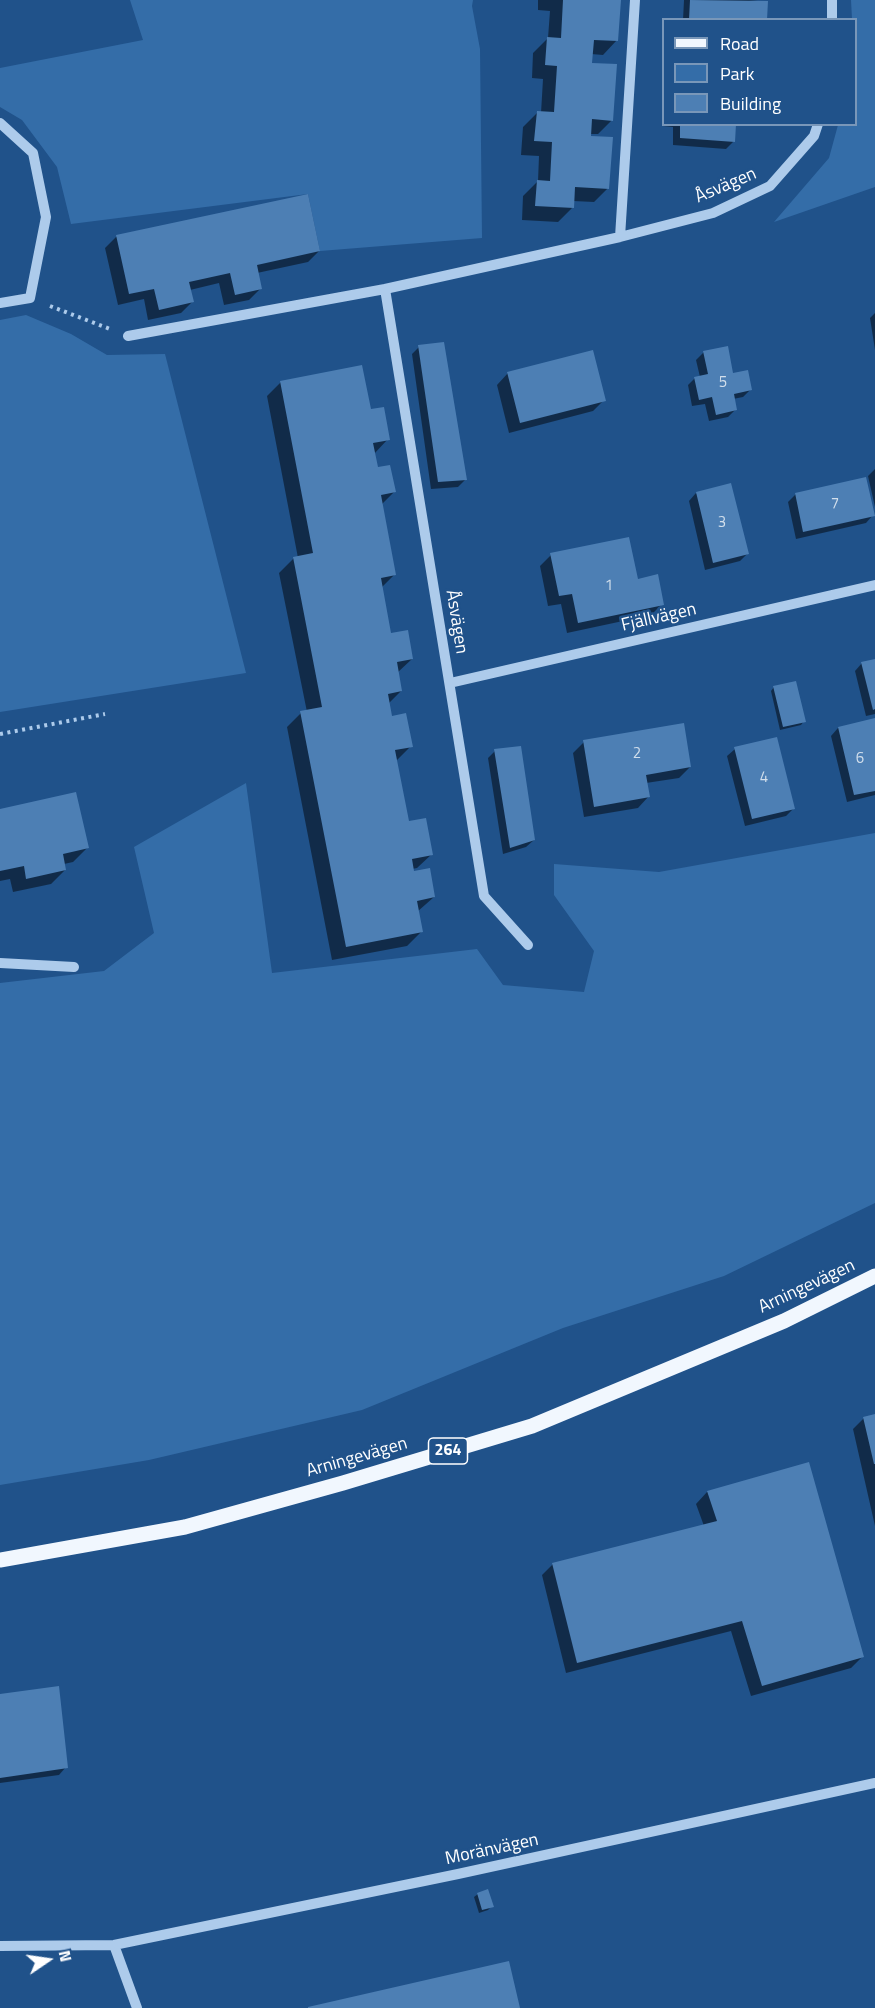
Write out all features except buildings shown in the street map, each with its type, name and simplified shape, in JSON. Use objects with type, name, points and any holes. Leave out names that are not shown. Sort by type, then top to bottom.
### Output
[{"type":"main road","name":"Arningevägen","points":[[0,1560],[185,1527],[343,1484],[532,1426],[784,1321],[875,1276]]},
{"type":"street","points":[[620,237],[635,0]]},
{"type":"street","points":[[832,0],[832,18]]},
{"type":"street","points":[[0,123],[33,153],[46,217],[30,298],[0,303]]},
{"type":"street","name":"Åsvägen","points":[[128,336],[385,289],[620,237],[713,213],[770,186],[814,136],[817,126]]},
{"type":"street","name":"Åsvägen","points":[[385,289],[484,896],[528,945]]},
{"type":"street","name":"Fjällvägen","points":[[450,683],[875,585]]},
{"type":"street","points":[[0,963],[74,967]]},
{"type":"street","name":"Moränvägen","points":[[0,1946],[114,1945],[875,1783]]},
{"type":"street","points":[[114,1945],[137,2008]]},
{"type":"path","points":[[30,298],[128,336]]},
{"type":"path","points":[[0,734],[105,714]]},
{"type":"green space","points":[[130,0],[473,0],[472,6],[480,49],[482,238],[320,251],[308,194],[71,224],[57,167],[22,120],[0,107],[0,68],[143,40]]},
{"type":"green space","points":[[851,0],[875,0],[875,187],[774,222],[829,158],[838,126],[857,126],[857,18],[852,18]]},
{"type":"green space","points":[[26,315],[71,334],[107,355],[165,354],[246,673],[0,712],[0,320]]},
{"type":"green space","points":[[246,783],[272,973],[477,949],[503,985],[584,992],[594,951],[554,895],[554,864],[659,872],[875,833],[875,1203],[724,1276],[563,1328],[362,1410],[149,1460],[0,1485],[0,983],[104,971],[154,933],[134,847]]}]
